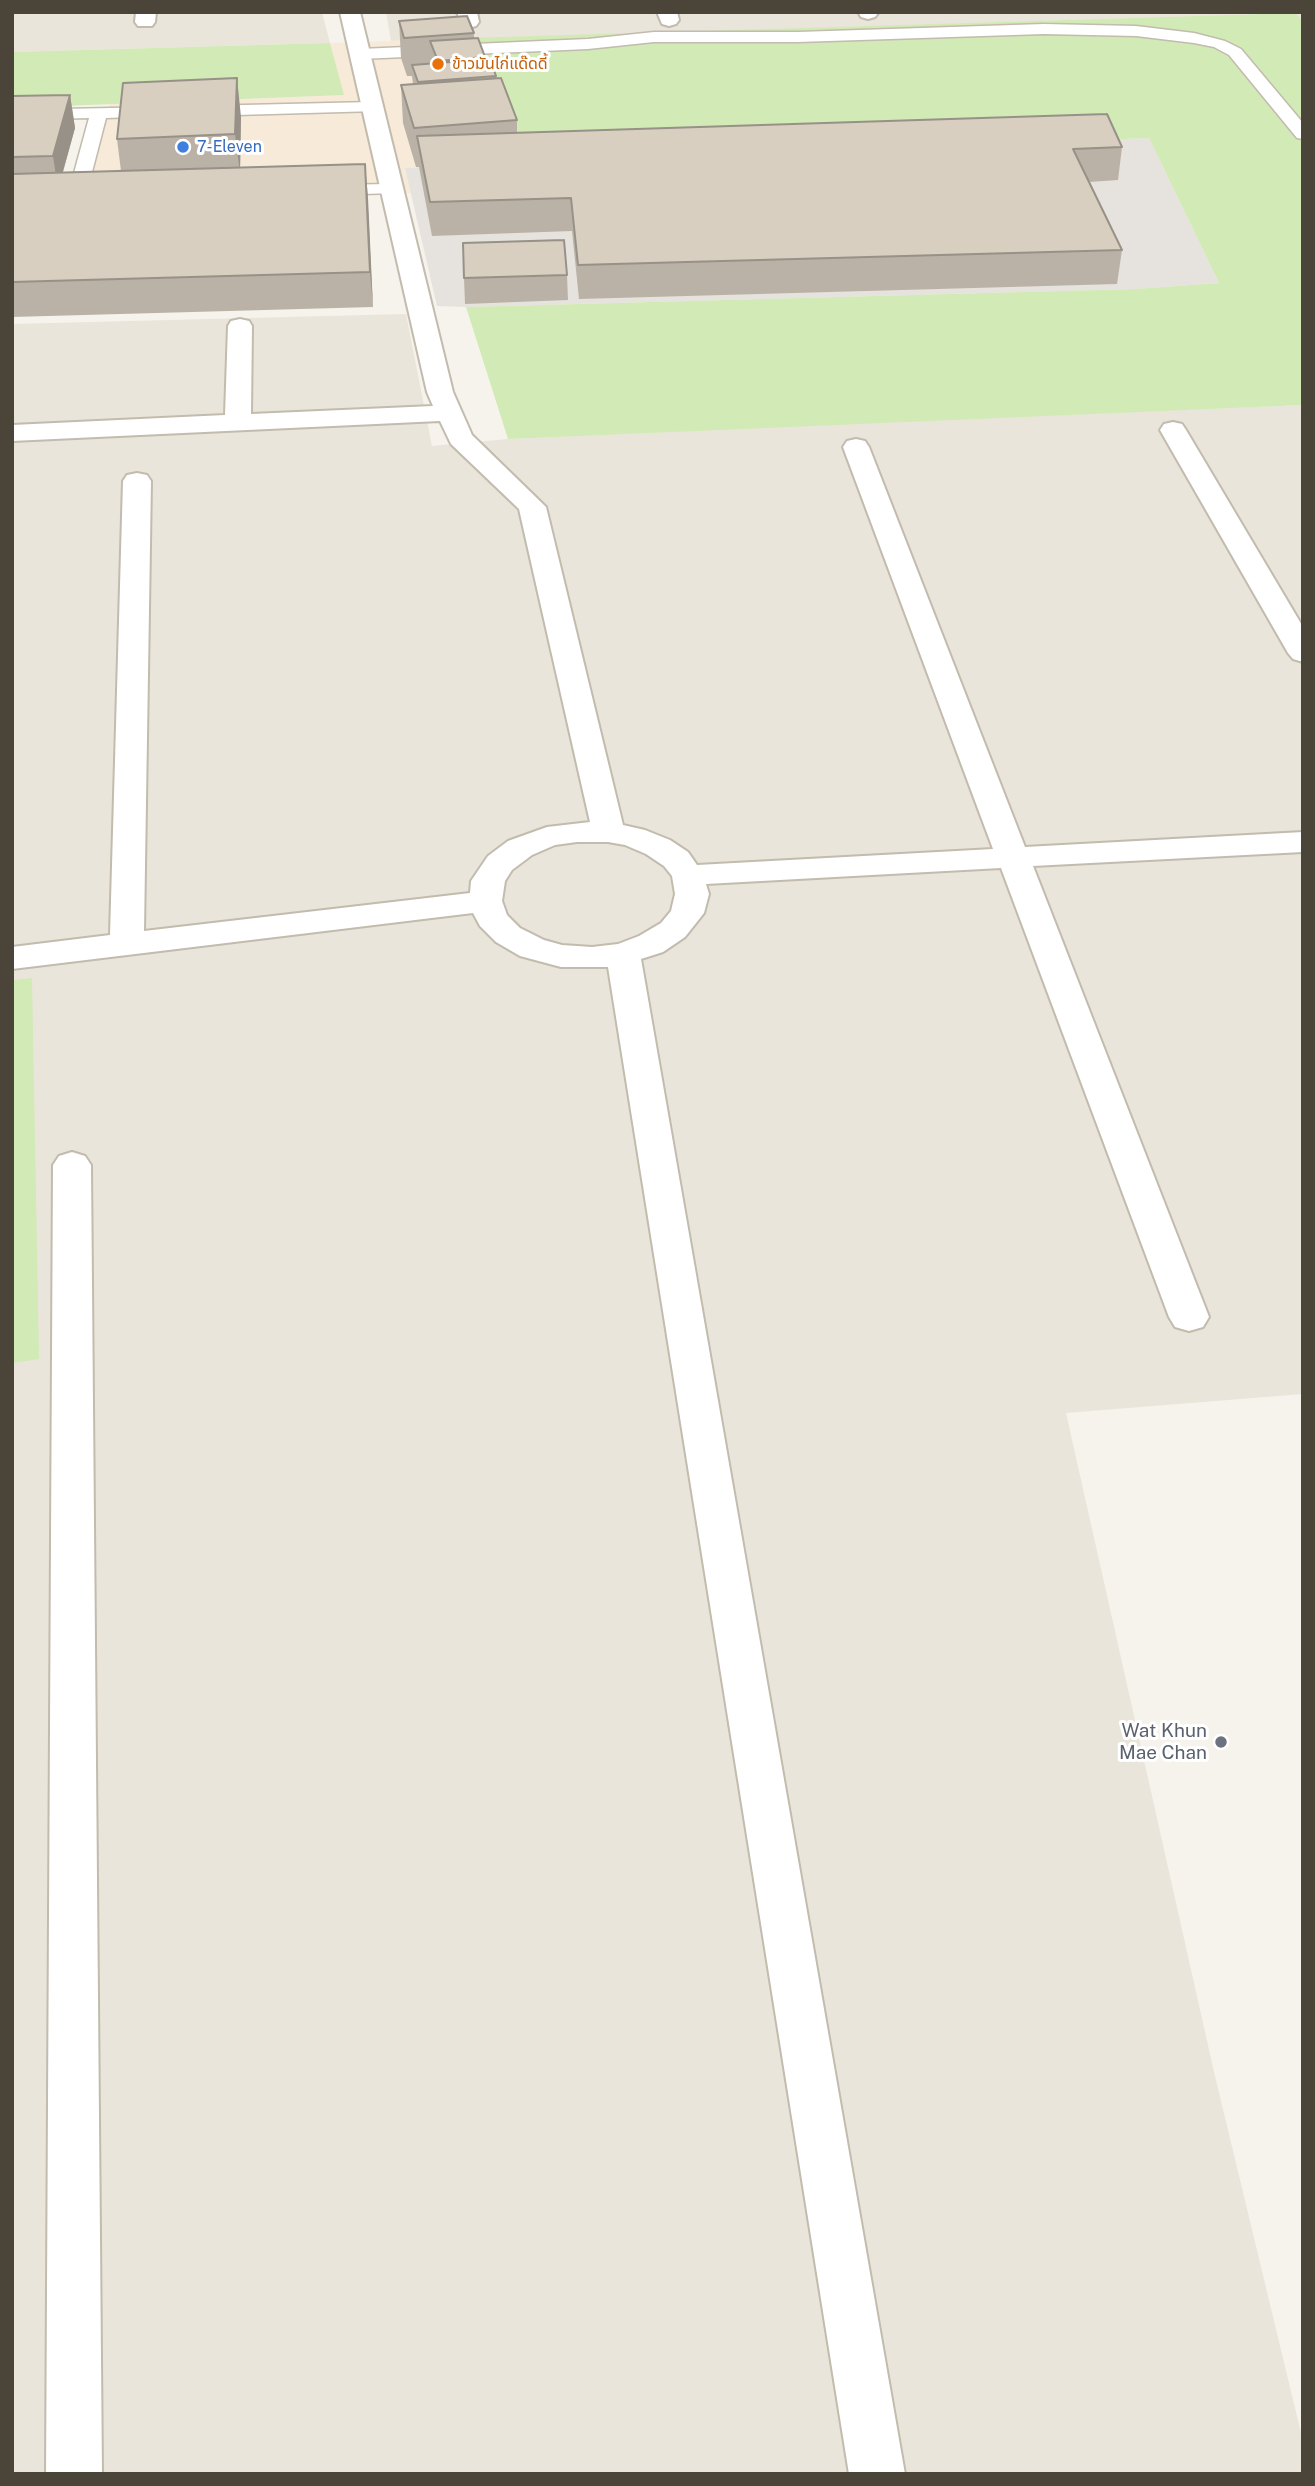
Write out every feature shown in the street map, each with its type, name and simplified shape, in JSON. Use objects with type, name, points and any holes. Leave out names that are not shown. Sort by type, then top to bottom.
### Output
[{"type":"street","points":[[350,12],[440,392],[460,438],[531,507],[608,832]]},
{"type":"street","points":[[238,423],[240,326]]},
{"type":"street","points":[[12,433],[448,413]]},
{"type":"street","points":[[1173,430],[1303,653]]},
{"type":"street","points":[[856,447],[1189,1317]]},
{"type":"street","points":[[127,946],[137,481]]},
{"type":"street","points":[[577,832],[608,832],[634,837],[658,846],[676,859],[688,875],[692,894],[687,913],[673,930],[651,944],[623,954],[592,958],[561,956],[532,948],[508,935],[492,919],[485,901],[488,881],[500,863],[520,848],[547,837],[577,832]]},
{"type":"street","points":[[688,875],[1303,842]]},
{"type":"street","points":[[12,958],[485,901]]},
{"type":"street","points":[[623,954],[877,2474]]},
{"type":"street","points":[[72,1165],[74,2474]]},
{"type":"lane","points":[[360,54],[588,44],[654,37],[798,37],[1044,29],[1136,31],[1194,38],[1219,44],[1235,52],[1303,134]]},
{"type":"lane","points":[[12,115],[372,107]]},
{"type":"lane","points":[[77,195],[99,113]]},
{"type":"lane","points":[[309,190],[391,189]]},
{"type":"shaded area","points":[[12,12],[322,12],[330,43],[12,52]]},
{"type":"shaded area","points":[[386,12],[1303,12],[1303,22],[1296,13],[391,41]]},
{"type":"shaded area","points":[[468,38],[528,163],[405,168],[411,193],[78,201],[110,104],[343,95],[330,43]]},
{"type":"shaded area","points":[[1149,138],[1219,283],[1135,289],[437,306],[405,168]]},
{"type":"shaded area","points":[[406,314],[432,446],[508,439],[777,426],[1303,405],[1303,1394],[1066,1413],[1214,2072],[1303,2441],[1303,2474],[12,2474],[12,324]]},
{"type":"green space","points":[[1296,13],[1303,22],[1303,405],[508,439],[466,307],[1135,289],[1219,283],[1149,138],[528,163],[468,38]]},
{"type":"green space","points":[[330,43],[344,95],[12,108],[12,52]]},
{"type":"green space","points":[[32,978],[39,1359],[12,1363],[12,980]]},
{"type":"building","points":[[467,16],[474,33],[404,38],[399,21]]},
{"type":"building","points":[[478,38],[485,57],[438,61],[430,41]]},
{"type":"building","points":[[490,59],[496,76],[418,82],[412,65]]},
{"type":"building","points":[[237,78],[235,134],[117,139],[123,83]]},
{"type":"building","points":[[501,78],[517,120],[414,128],[401,85]]},
{"type":"building","points":[[70,95],[53,156],[12,157],[12,96]]},
{"type":"building","points":[[1107,114],[1122,147],[1073,149],[1122,250],[578,265],[571,198],[430,202],[417,136]]},
{"type":"building","points":[[365,164],[370,272],[12,282],[12,174]]},
{"type":"building","points":[[564,240],[567,275],[464,278],[463,243]]},
{"type":"place","name":"ข้าวมันไก่แด๊ดดี้","points":[[438,64]]},
{"type":"place","name":"7-Eleven","points":[[183,147]]},
{"type":"place","name":"Wat Khun Mae Chan","points":[[1221,1742]]}]
